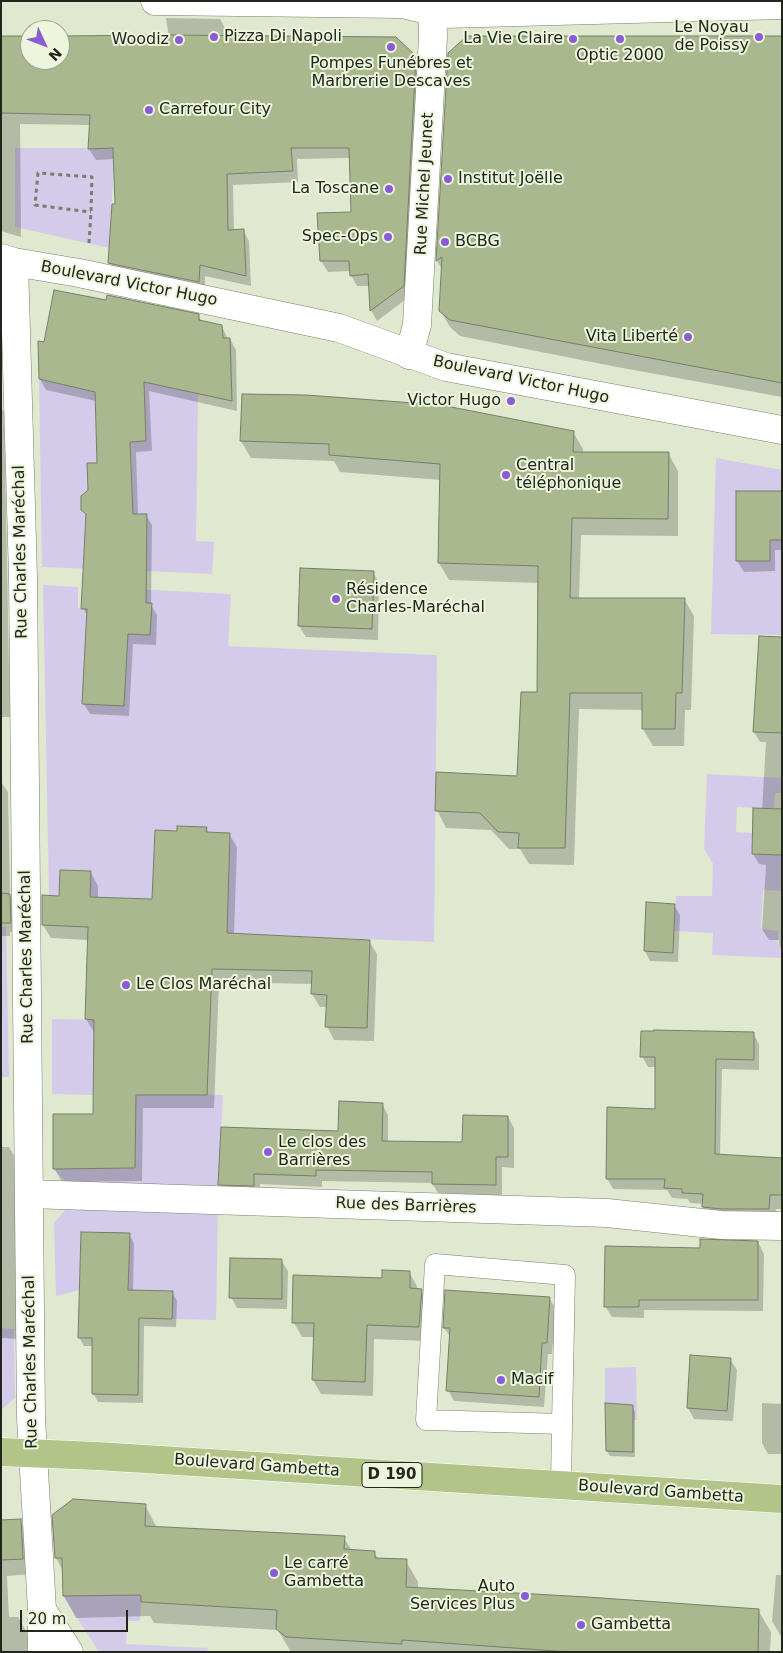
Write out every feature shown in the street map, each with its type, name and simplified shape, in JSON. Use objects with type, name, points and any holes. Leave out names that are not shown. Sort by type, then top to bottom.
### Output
[{"type":"main road","name":"Boulevard Gambetta","points":[[1,1452],[782,1500]]},
{"type":"street","points":[[155,1],[402,4],[432,7],[458,14],[782,5]]},
{"type":"street","name":"Rue Michel Jeunet","points":[[409,355],[417,325],[433,37],[432,7]]},
{"type":"street","name":"Boulevard Victor Hugo","points":[[7,260],[88,275],[339,328],[446,367],[782,430]]},
{"type":"street","name":"Rue Charles Maréchal","points":[[7,260],[23,577],[31,1418],[42,1610],[42,1652]]},
{"type":"street","name":"Rue des Barrières","points":[[29,1194],[607,1213],[721,1225],[782,1226]]},
{"type":"street","points":[[42,1610],[69,1652]]},
{"type":"lane","points":[[560,1485],[562,1424],[565,1275],[435,1264],[426,1420],[562,1424]]},
{"type":"path","points":[[89,244],[91,212],[92,177],[38,173],[35,205],[91,212]]},
{"type":"shaded area","points":[[15,148],[113,148],[114,170],[109,248],[15,227]]},
{"type":"shaded area","points":[[74,366],[94,370],[97,463],[87,463],[88,490],[81,497],[81,510],[86,514],[90,569],[42,567],[39,379],[69,386]]},
{"type":"shaded area","points":[[144,381],[198,393],[196,541],[214,542],[212,574],[146,571],[147,514],[133,514],[131,442],[146,441]]},
{"type":"shaded area","points":[[716,458],[782,470],[782,491],[736,492],[736,539],[782,540],[782,635],[711,634]]},
{"type":"shaded area","points":[[43,585],[78,587],[78,608],[87,609],[87,632],[150,635],[152,604],[133,602],[134,589],[231,594],[228,646],[437,655],[434,942],[226,933],[230,833],[206,832],[206,827],[177,826],[177,831],[155,831],[154,859],[185,900],[90,897],[91,871],[60,870],[59,896],[49,895]],"holes":[[[85,653],[124,702],[121,706],[82,704]]]},
{"type":"shaded area","points":[[707,774],[782,778],[782,793],[775,793],[774,809],[737,807],[736,832],[752,833],[752,854],[782,855],[782,891],[763,890],[761,929],[778,931],[778,944],[782,945],[782,958],[712,955],[713,933],[674,931],[676,896],[712,896],[713,864],[704,849]]},
{"type":"shaded area","points":[[1,927],[6,927],[9,1077],[1,1077]]},
{"type":"shaded area","points":[[52,1019],[105,1020],[189,1094],[223,1095],[218,1187],[67,1182],[53,1169],[135,1168],[136,1139],[95,1139],[96,1095],[52,1094]]},
{"type":"shaded area","points":[[71,1203],[218,1209],[216,1320],[172,1319],[172,1291],[128,1290],[129,1233],[81,1232],[79,1290],[56,1296],[54,1223]]},
{"type":"shaded area","points":[[1,1328],[14,1329],[15,1398],[1,1410]]},
{"type":"shaded area","points":[[636,1367],[637,1420],[633,1420],[605,1403],[605,1368]]},
{"type":"shaded area","points":[[92,1550],[143,1559],[140,1621],[127,1621],[126,1644],[208,1648],[207,1652],[99,1652],[63,1596],[93,1596]]},
{"type":"building","points":[[1,36],[20,36],[20,70],[70,70],[70,36],[396,37],[416,56],[404,286],[370,311],[368,274],[350,276],[349,261],[320,261],[317,213],[351,212],[349,148],[291,148],[293,171],[227,174],[228,230],[244,229],[246,276],[200,265],[199,282],[108,263],[112,204],[115,204],[113,148],[88,149],[90,115],[1,113]]},
{"type":"building","points":[[467,36],[782,36],[782,383],[450,320],[439,311],[442,257],[436,261],[448,53]]},
{"type":"building","points":[[54,290],[106,300],[107,295],[199,314],[199,320],[222,325],[223,338],[230,338],[232,401],[144,382],[146,441],[130,442],[133,514],[147,514],[146,603],[152,603],[150,635],[128,634],[124,706],[82,704],[87,609],[81,609],[86,514],[81,510],[81,496],[88,490],[87,463],[97,463],[95,392],[39,379],[38,341],[44,342]]},
{"type":"building","points":[[242,394],[306,395],[441,405],[574,431],[573,452],[669,452],[668,519],[572,518],[570,598],[685,598],[682,693],[676,693],[675,729],[642,729],[642,693],[570,693],[565,848],[518,848],[519,833],[498,832],[480,813],[435,811],[436,772],[517,776],[521,692],[537,692],[538,566],[438,563],[440,464],[329,455],[329,444],[240,441]]},
{"type":"building","points":[[736,491],[782,491],[782,540],[770,540],[770,561],[736,561]]},
{"type":"building","name":"Résidence Charles-Maréchal","points":[[300,568],[374,571],[372,629],[298,626]]},
{"type":"building","points":[[759,636],[782,637],[782,733],[753,732]]},
{"type":"building","points":[[753,808],[782,809],[782,855],[752,854]]},
{"type":"building","points":[[177,826],[207,827],[206,832],[230,833],[227,933],[370,940],[367,1028],[325,1027],[327,995],[311,994],[312,971],[212,969],[207,1095],[136,1095],[135,1168],[53,1169],[53,1114],[93,1114],[94,1020],[85,1019],[88,927],[42,925],[42,895],[59,896],[60,870],[91,871],[90,897],[152,899],[155,830],[177,831]]},
{"type":"building","points":[[1,893],[10,894],[11,923],[1,923]]},
{"type":"building","points":[[646,902],[675,904],[673,953],[644,951]]},
{"type":"building","points":[[641,1031],[754,1032],[754,1060],[716,1059],[715,1154],[782,1158],[782,1195],[770,1195],[769,1209],[702,1207],[703,1194],[682,1193],[682,1189],[664,1188],[665,1179],[606,1179],[607,1107],[655,1109],[655,1057],[640,1057]]},
{"type":"building","points":[[339,1101],[383,1103],[382,1141],[462,1142],[463,1115],[508,1116],[508,1157],[496,1157],[496,1185],[432,1184],[432,1172],[316,1170],[316,1176],[254,1174],[254,1186],[218,1185],[221,1127],[338,1131]]},
{"type":"building","points":[[81,1232],[130,1233],[128,1290],[173,1291],[172,1319],[139,1318],[138,1395],[92,1394],[92,1338],[78,1338]]},
{"type":"building","points":[[700,1239],[758,1241],[758,1300],[639,1300],[639,1307],[604,1307],[605,1246],[700,1248]]},
{"type":"building","points":[[230,1258],[282,1259],[282,1299],[229,1298]]},
{"type":"building","points":[[382,1270],[410,1271],[410,1288],[422,1289],[419,1327],[367,1325],[365,1382],[312,1380],[314,1323],[292,1323],[293,1275],[382,1278]]},
{"type":"building","points":[[445,1290],[550,1297],[547,1343],[542,1343],[539,1397],[446,1391],[450,1328],[443,1328]]},
{"type":"building","points":[[690,1355],[731,1358],[727,1411],[687,1408]]},
{"type":"building","points":[[605,1403],[633,1405],[633,1452],[606,1451]]},
{"type":"building","points":[[73,1499],[146,1504],[145,1526],[345,1536],[344,1549],[375,1551],[375,1558],[407,1559],[406,1587],[759,1609],[758,1652],[570,1652],[402,1640],[402,1644],[286,1637],[276,1629],[277,1610],[141,1602],[141,1595],[63,1596],[62,1558],[55,1558],[52,1515]]},
{"type":"building","points":[[21,1519],[23,1559],[1,1560],[1,1520]]},
{"type":"place","name":"Pizza Di Napoli","points":[[214,37]]},
{"type":"place","name":"Le Noyau de Poissy","points":[[759,37]]},
{"type":"place","name":"La Vie Claire","points":[[573,39]]},
{"type":"place","name":"Optic 2000","points":[[620,39]]},
{"type":"place","name":"Woodiz","points":[[179,40]]},
{"type":"place","name":"Pompes Funébres et Marbrerie Descaves","points":[[391,47]]},
{"type":"place","name":"Carrefour City","points":[[149,110]]},
{"type":"place","name":"Institut Joëlle","points":[[448,179]]},
{"type":"place","name":"La Toscane","points":[[389,189]]},
{"type":"place","name":"Spec-Ops","points":[[388,237]]},
{"type":"place","name":"BCBG","points":[[445,242]]},
{"type":"place","name":"Vita Liberté","points":[[688,337]]},
{"type":"place","name":"Victor Hugo","points":[[511,401]]},
{"type":"place","name":"Central téléphonique","points":[[506,475]]},
{"type":"place","name":"Résidence Charles-Maréchal","points":[[336,599]]},
{"type":"place","name":"Le Clos Maréchal","points":[[126,985]]},
{"type":"place","name":"Le clos des Barrières","points":[[268,1152]]},
{"type":"place","name":"Macif","points":[[501,1380]]},
{"type":"place","name":"Le carré Gambetta","points":[[274,1573]]},
{"type":"place","name":"Auto Services Plus","points":[[525,1596]]},
{"type":"place","name":"Gambetta","points":[[581,1625]]}]
